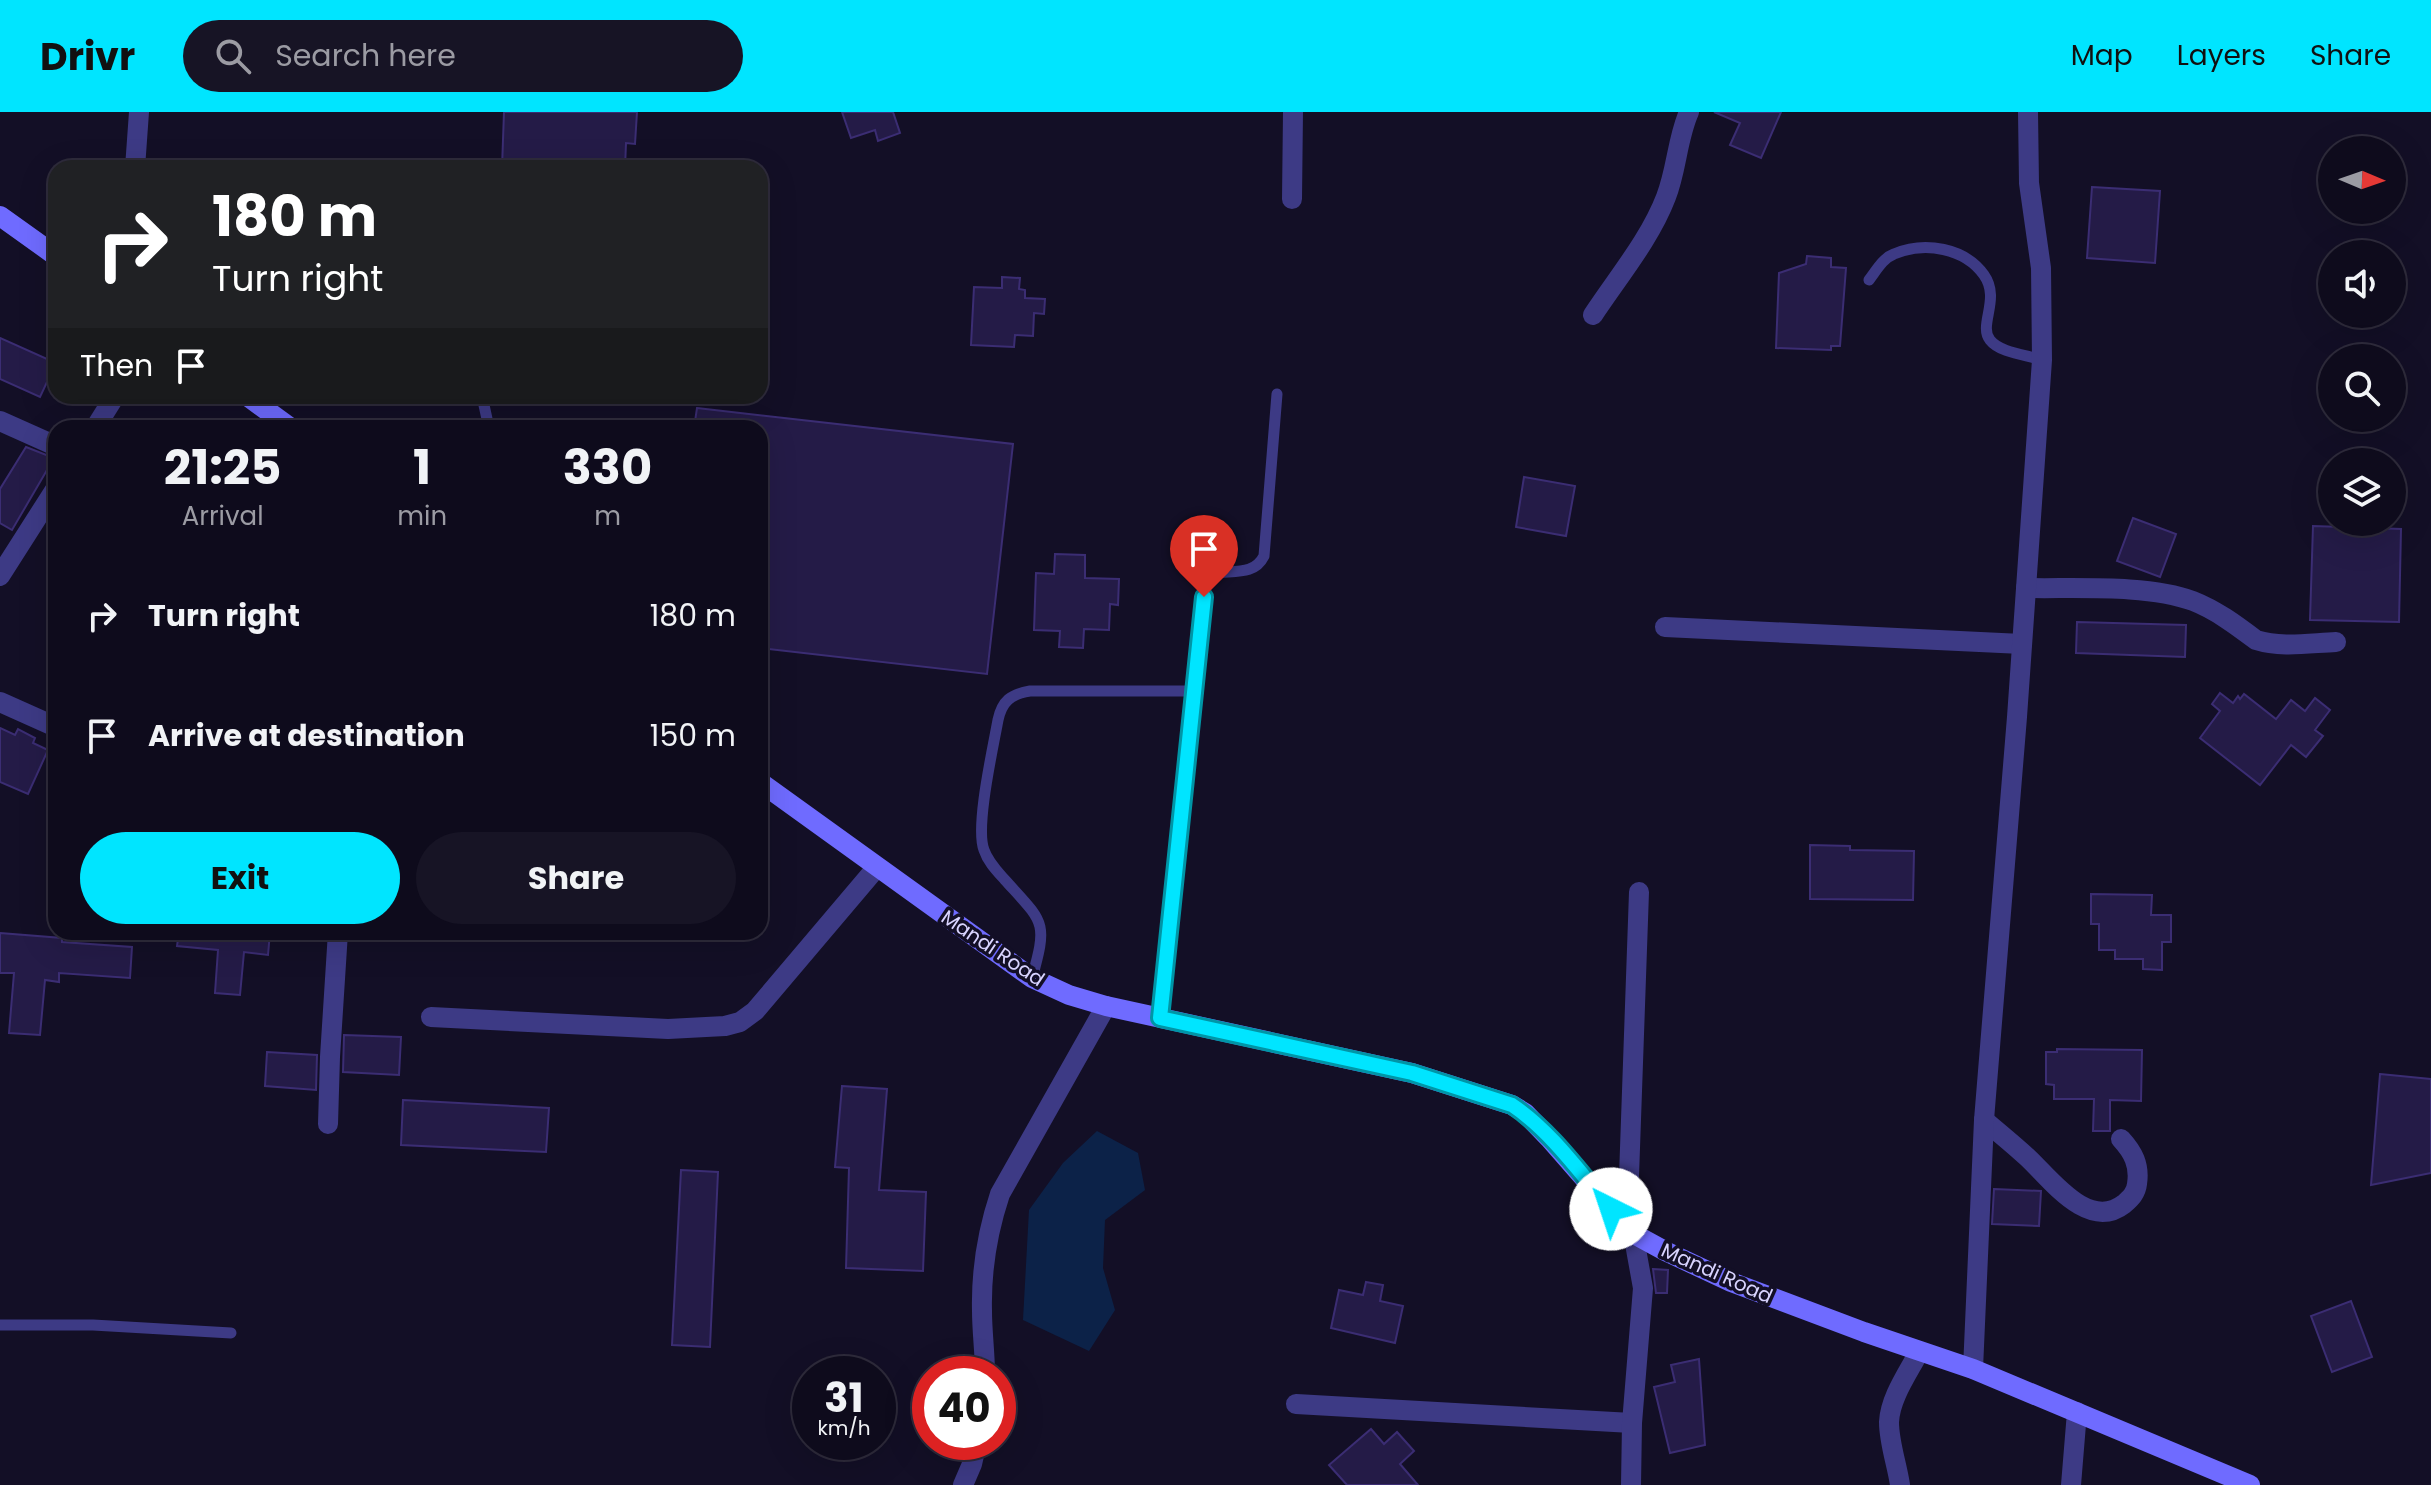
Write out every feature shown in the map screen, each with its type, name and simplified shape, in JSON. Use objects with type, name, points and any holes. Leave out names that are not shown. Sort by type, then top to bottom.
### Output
[{"type":"street","points":[[136,160],[139,112]]},
{"type":"street","points":[[1292,199],[1293,112]]},
{"type":"street","points":[[1593,315],[1661,209],[1689,112]]},
{"type":"street","points":[[1973,1369],[1984,1120],[2042,360],[2041,268],[2029,183],[2028,112]]},
{"type":"street","points":[[0,216],[48,250]]},
{"type":"street","points":[[258,404],[280,420]]},
{"type":"street","points":[[0,421],[48,442]]},
{"type":"street","points":[[0,576],[48,501]]},
{"type":"street","points":[[2026,588],[2114,589],[2175,596],[2215,612],[2256,640],[2283,644],[2336,642]]},
{"type":"street","points":[[1665,627],[2022,644]]},
{"type":"street","points":[[0,702],[48,723]]},
{"type":"street","name":"Mandi Road","points":[[768,788],[1032,978],[1069,995],[1106,1006],[1412,1073],[1512,1105],[1525,1113],[1549,1138],[1632,1233],[1731,1282],[1973,1369],[2250,1485]]},
{"type":"street","points":[[431,1017],[668,1029],[725,1026],[740,1022],[755,1011],[877,867]]},
{"type":"street","points":[[1631,1485],[1632,1423],[1643,1288],[1628,1205],[1639,892]]},
{"type":"street","points":[[328,1124],[337,940]]},
{"type":"street","points":[[984,1356],[984,1252],[1000,1194],[1106,1006]]},
{"type":"street","points":[[1984,1120],[2027,1157],[2066,1197],[2091,1209],[2105,1211],[2119,1208],[2131,1199],[2137,1189],[2138,1167],[2121,1139]]},
{"type":"street","points":[[1900,1485],[1890,1412],[1919,1352]]},
{"type":"street","points":[[1296,1404],[1632,1423]]},
{"type":"street","points":[[2071,1485],[2077,1412]]},
{"type":"street","points":[[963,1485],[973,1460]]},
{"type":"lane","points":[[1869,280],[1894,254],[1920,248],[1956,252],[1977,266],[1990,287],[1992,300],[1986,331],[1990,341],[2002,349],[2042,360]]},
{"type":"lane","points":[[1160,1018],[1208,579],[1214,573],[1255,569],[1264,556],[1277,394]]},
{"type":"lane","points":[[1032,978],[1041,946],[1041,924],[1034,911],[996,870],[981,838],[1002,705],[1009,697],[1030,691],[1194,691]]},
{"type":"lane","points":[[0,1325],[93,1325],[231,1333]]},
{"type":"water","points":[[1097,1131],[1138,1153],[1145,1190],[1105,1220],[1103,1268],[1115,1310],[1089,1351],[1023,1320],[1029,1210],[1063,1163]]},
{"type":"building","points":[[504,112],[637,112],[635,144],[626,143],[625,160],[502,160]]},
{"type":"building","points":[[842,112],[893,112],[900,133],[878,141],[875,130],[851,138]]},
{"type":"building","points":[[1714,112],[1781,112],[1761,158],[1730,145],[1740,123]]},
{"type":"building","points":[[2092,187],[2160,191],[2155,263],[2087,258]]},
{"type":"building","points":[[1807,256],[1831,258],[1831,267],[1846,268],[1840,346],[1831,346],[1831,350],[1776,348],[1779,273],[1806,264]]},
{"type":"building","points":[[1002,277],[1020,278],[1019,289],[1025,290],[1025,298],[1045,299],[1044,314],[1034,313],[1033,336],[1015,335],[1014,347],[971,345],[974,287],[1002,288]]},
{"type":"building","points":[[0,338],[48,359],[48,380],[40,397],[0,379]]},
{"type":"building","points":[[697,408],[1013,444],[987,674],[768,649],[768,420],[695,420]]},
{"type":"building","points":[[26,447],[48,456],[48,468],[12,530],[0,523],[0,489]]},
{"type":"building","points":[[1524,477],[1575,486],[1566,536],[1516,527]]},
{"type":"building","points":[[2133,518],[2176,534],[2160,577],[2117,561]]},
{"type":"building","points":[[2313,526],[2318,526],[2318,536],[2401,536],[2399,622],[2310,620]]},
{"type":"building","points":[[1055,554],[1085,555],[1085,578],[1119,579],[1118,605],[1110,604],[1109,630],[1084,629],[1083,648],[1059,647],[1060,631],[1034,630],[1036,573],[1054,574]]},
{"type":"building","points":[[2077,622],[2186,625],[2185,657],[2076,653]]},
{"type":"building","points":[[2220,693],[2233,703],[2244,694],[2276,719],[2291,700],[2305,711],[2315,698],[2330,710],[2315,730],[2323,736],[2306,757],[2291,745],[2260,785],[2200,738],[2220,711],[2212,704]]},
{"type":"building","points":[[0,728],[15,735],[18,729],[35,738],[33,743],[48,750],[28,794],[0,782]]},
{"type":"building","points":[[1810,845],[1850,846],[1850,850],[1914,851],[1913,900],[1810,899]]},
{"type":"building","points":[[2091,894],[2152,895],[2151,915],[2171,915],[2171,942],[2162,942],[2162,970],[2143,969],[2143,959],[2115,959],[2115,950],[2099,950],[2099,924],[2091,924]]},
{"type":"building","points":[[0,933],[48,937],[48,940],[62,942],[132,947],[130,978],[59,973],[59,982],[45,980],[40,1035],[9,1033],[14,973],[0,973]]},
{"type":"building","points":[[178,940],[269,940],[268,955],[244,952],[240,995],[215,993],[218,950],[177,946]]},
{"type":"building","points":[[344,1035],[401,1037],[399,1075],[343,1072]]},
{"type":"building","points":[[2057,1049],[2142,1050],[2141,1101],[2110,1100],[2110,1131],[2093,1131],[2094,1099],[2054,1099],[2054,1085],[2046,1084],[2046,1052],[2057,1052]]},
{"type":"building","points":[[267,1052],[317,1055],[316,1090],[265,1086]]},
{"type":"building","points":[[2380,1074],[2431,1079],[2431,1173],[2371,1185]]},
{"type":"building","points":[[842,1086],[887,1089],[879,1190],[926,1192],[923,1271],[846,1268],[849,1168],[835,1167]]},
{"type":"building","points":[[403,1100],[549,1108],[546,1152],[401,1145]]},
{"type":"building","points":[[681,1170],[718,1172],[710,1347],[672,1345]]},
{"type":"building","points":[[1994,1189],[2041,1191],[2039,1226],[1992,1224]]},
{"type":"building","points":[[1653,1269],[1668,1270],[1667,1293],[1656,1293]]},
{"type":"building","points":[[1366,1282],[1383,1285],[1380,1301],[1403,1306],[1395,1343],[1331,1328],[1339,1290],[1363,1295]]},
{"type":"building","points":[[2351,1301],[2372,1357],[2332,1372],[2311,1316]]},
{"type":"building","points":[[1699,1359],[1705,1445],[1670,1453],[1654,1387],[1675,1382],[1671,1365]]},
{"type":"building","points":[[1371,1429],[1384,1444],[1397,1432],[1414,1451],[1400,1464],[1418,1485],[1347,1485],[1329,1465]]},
{"type":"route","points":[[1204,597],[1160,1018],[1412,1073],[1512,1105],[1525,1113],[1549,1138],[1611,1209]]}]
